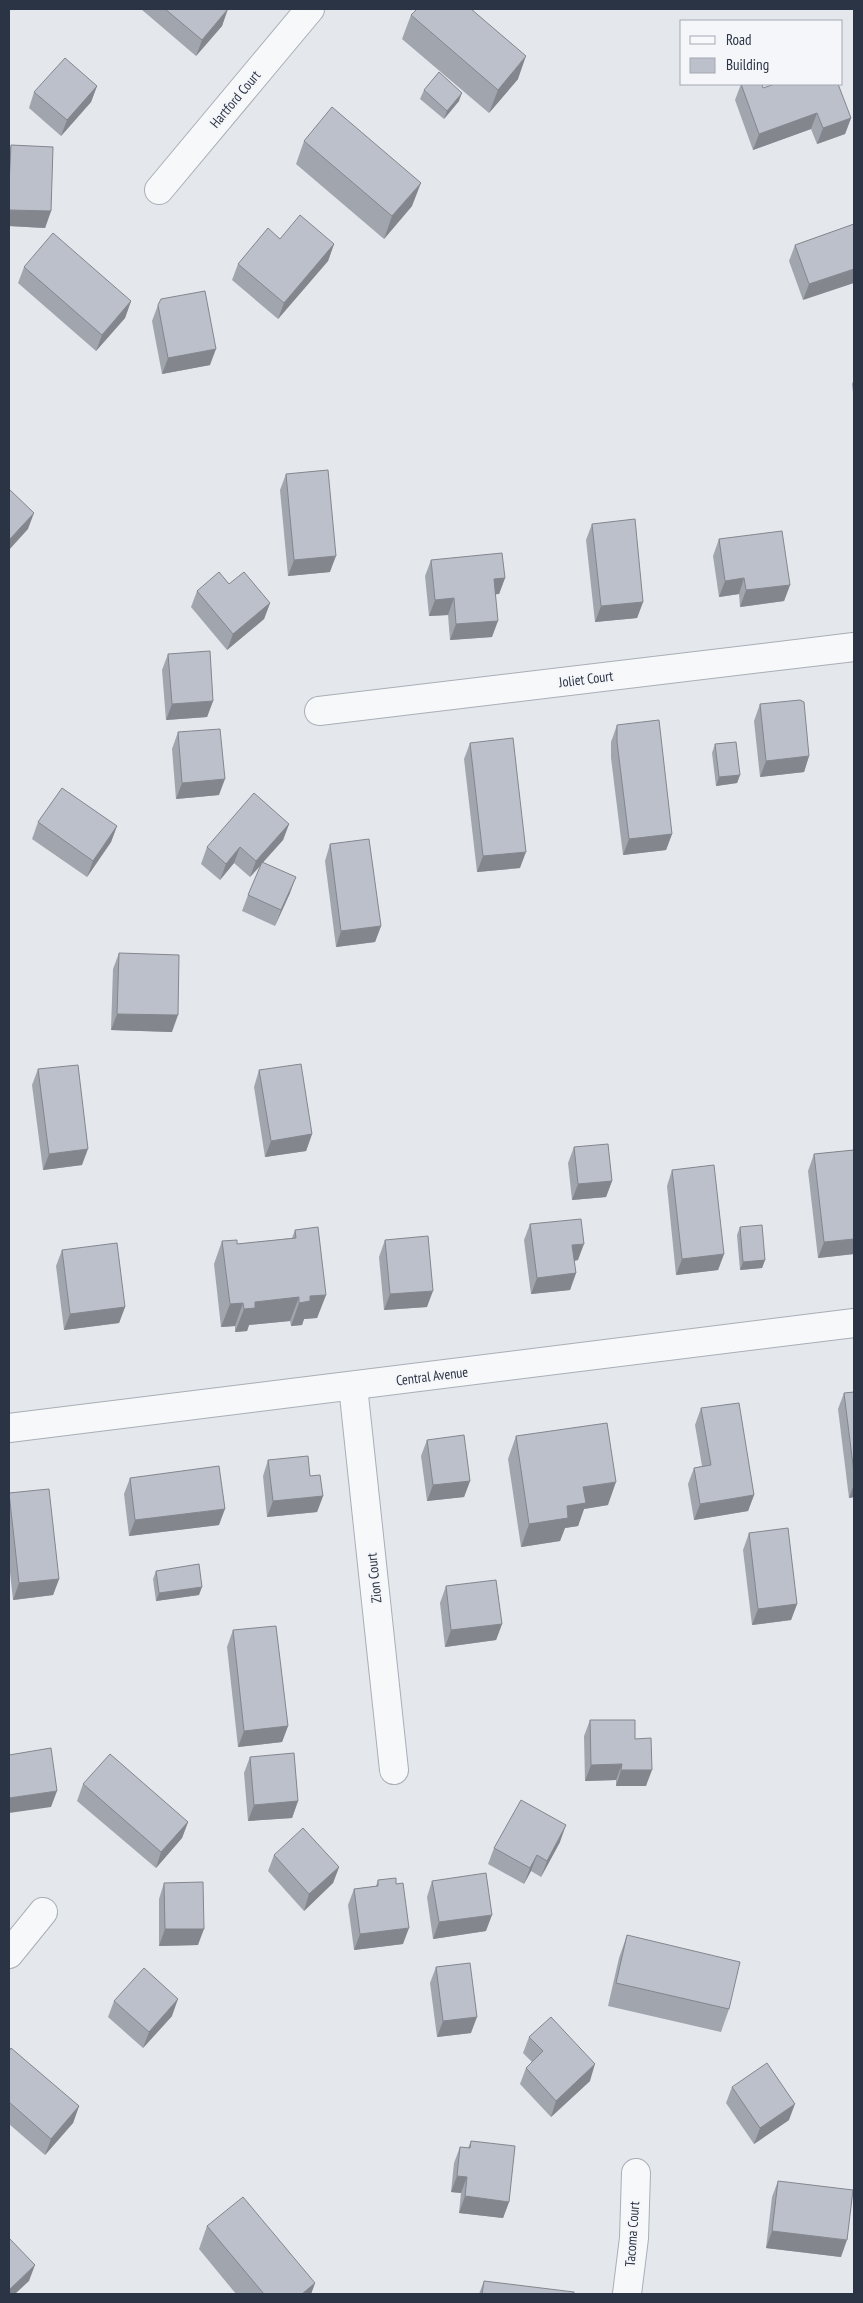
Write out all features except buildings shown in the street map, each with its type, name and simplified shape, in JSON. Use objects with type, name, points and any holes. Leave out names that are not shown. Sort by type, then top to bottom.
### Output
[{"type":"street","name":"Hartford Court","points":[[160,190],[310,9]]},
{"type":"street","name":"Joliet Court","points":[[318,712],[854,647]]},
{"type":"street","name":"Central Avenue","points":[[9,1428],[854,1322]]},
{"type":"street","name":"Zion Court","points":[[353,1386],[394,1770]]},
{"type":"street","points":[[9,1954],[43,1912]]},
{"type":"street","name":"Tacoma Court","points":[[627,2294],[634,2238],[636,2174]]}]
